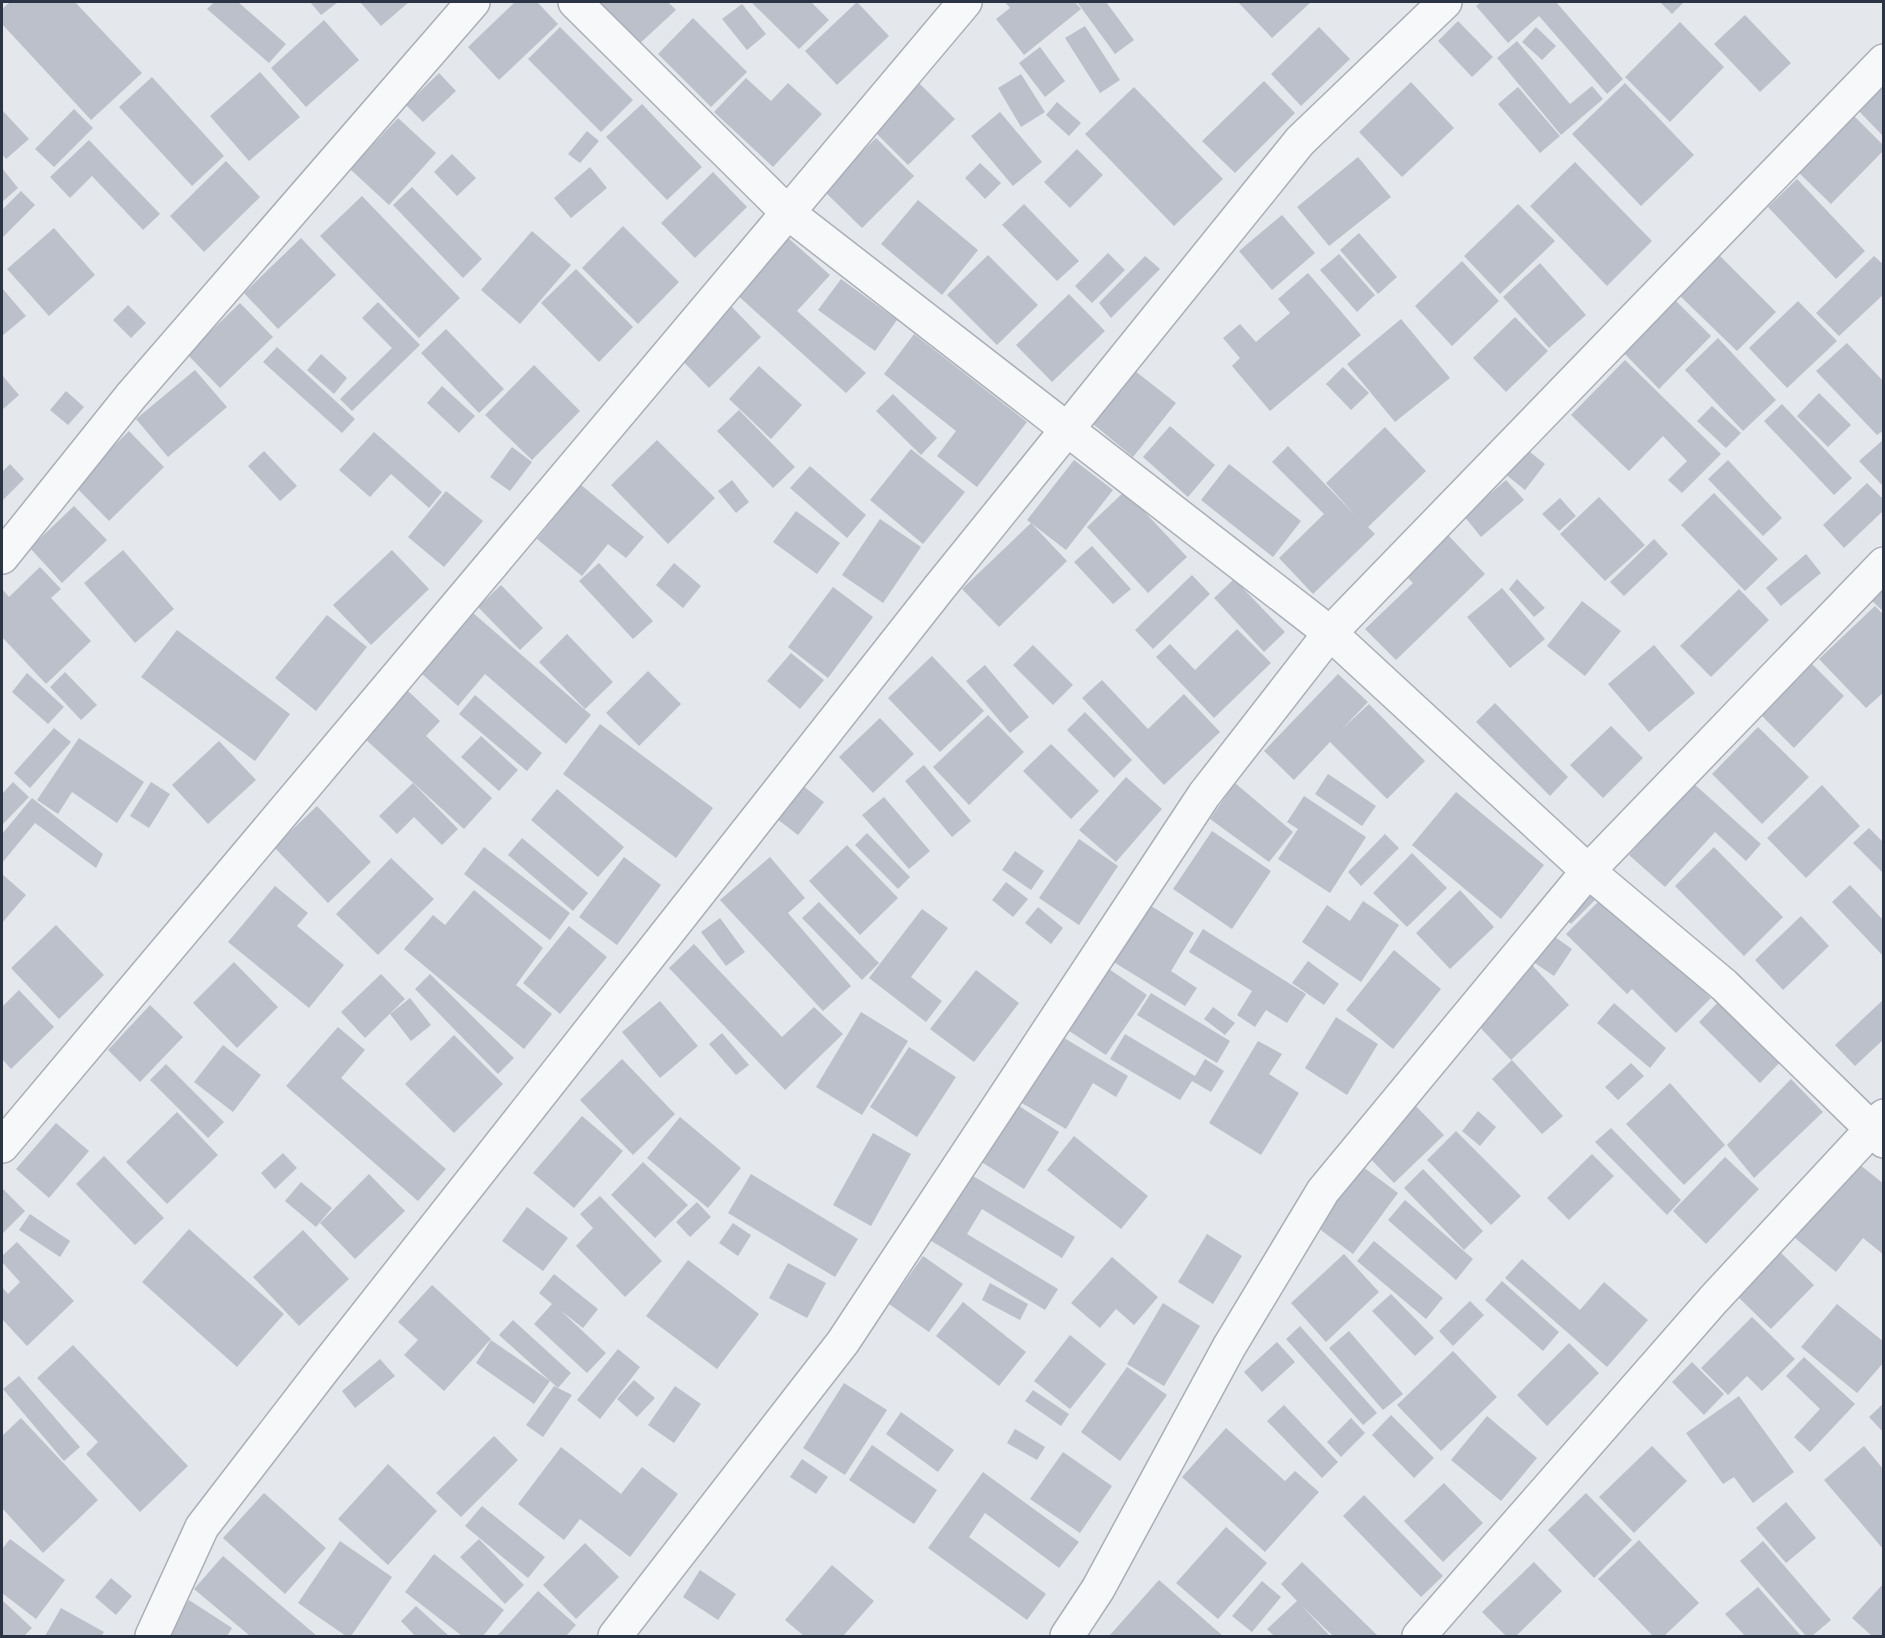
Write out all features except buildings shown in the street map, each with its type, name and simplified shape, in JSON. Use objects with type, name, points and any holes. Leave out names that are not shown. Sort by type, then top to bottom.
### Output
[{"type":"street","points":[[2,557],[131,396],[473,2]]},
{"type":"street","points":[[575,2],[787,212],[1330,633],[1588,871],[1724,985],[1879,1129],[1713,1300],[1419,1636]]},
{"type":"street","points":[[2,1146],[965,2]]},
{"type":"street","points":[[152,1636],[202,1527],[359,1324],[1065,429],[1300,141],[1445,2]]},
{"type":"street","points":[[615,1636],[843,1342],[1204,795],[1330,633],[1884,61]]},
{"type":"street","points":[[1067,1636],[1098,1588],[1228,1347],[1323,1191],[1588,871],[1884,564]]}]
